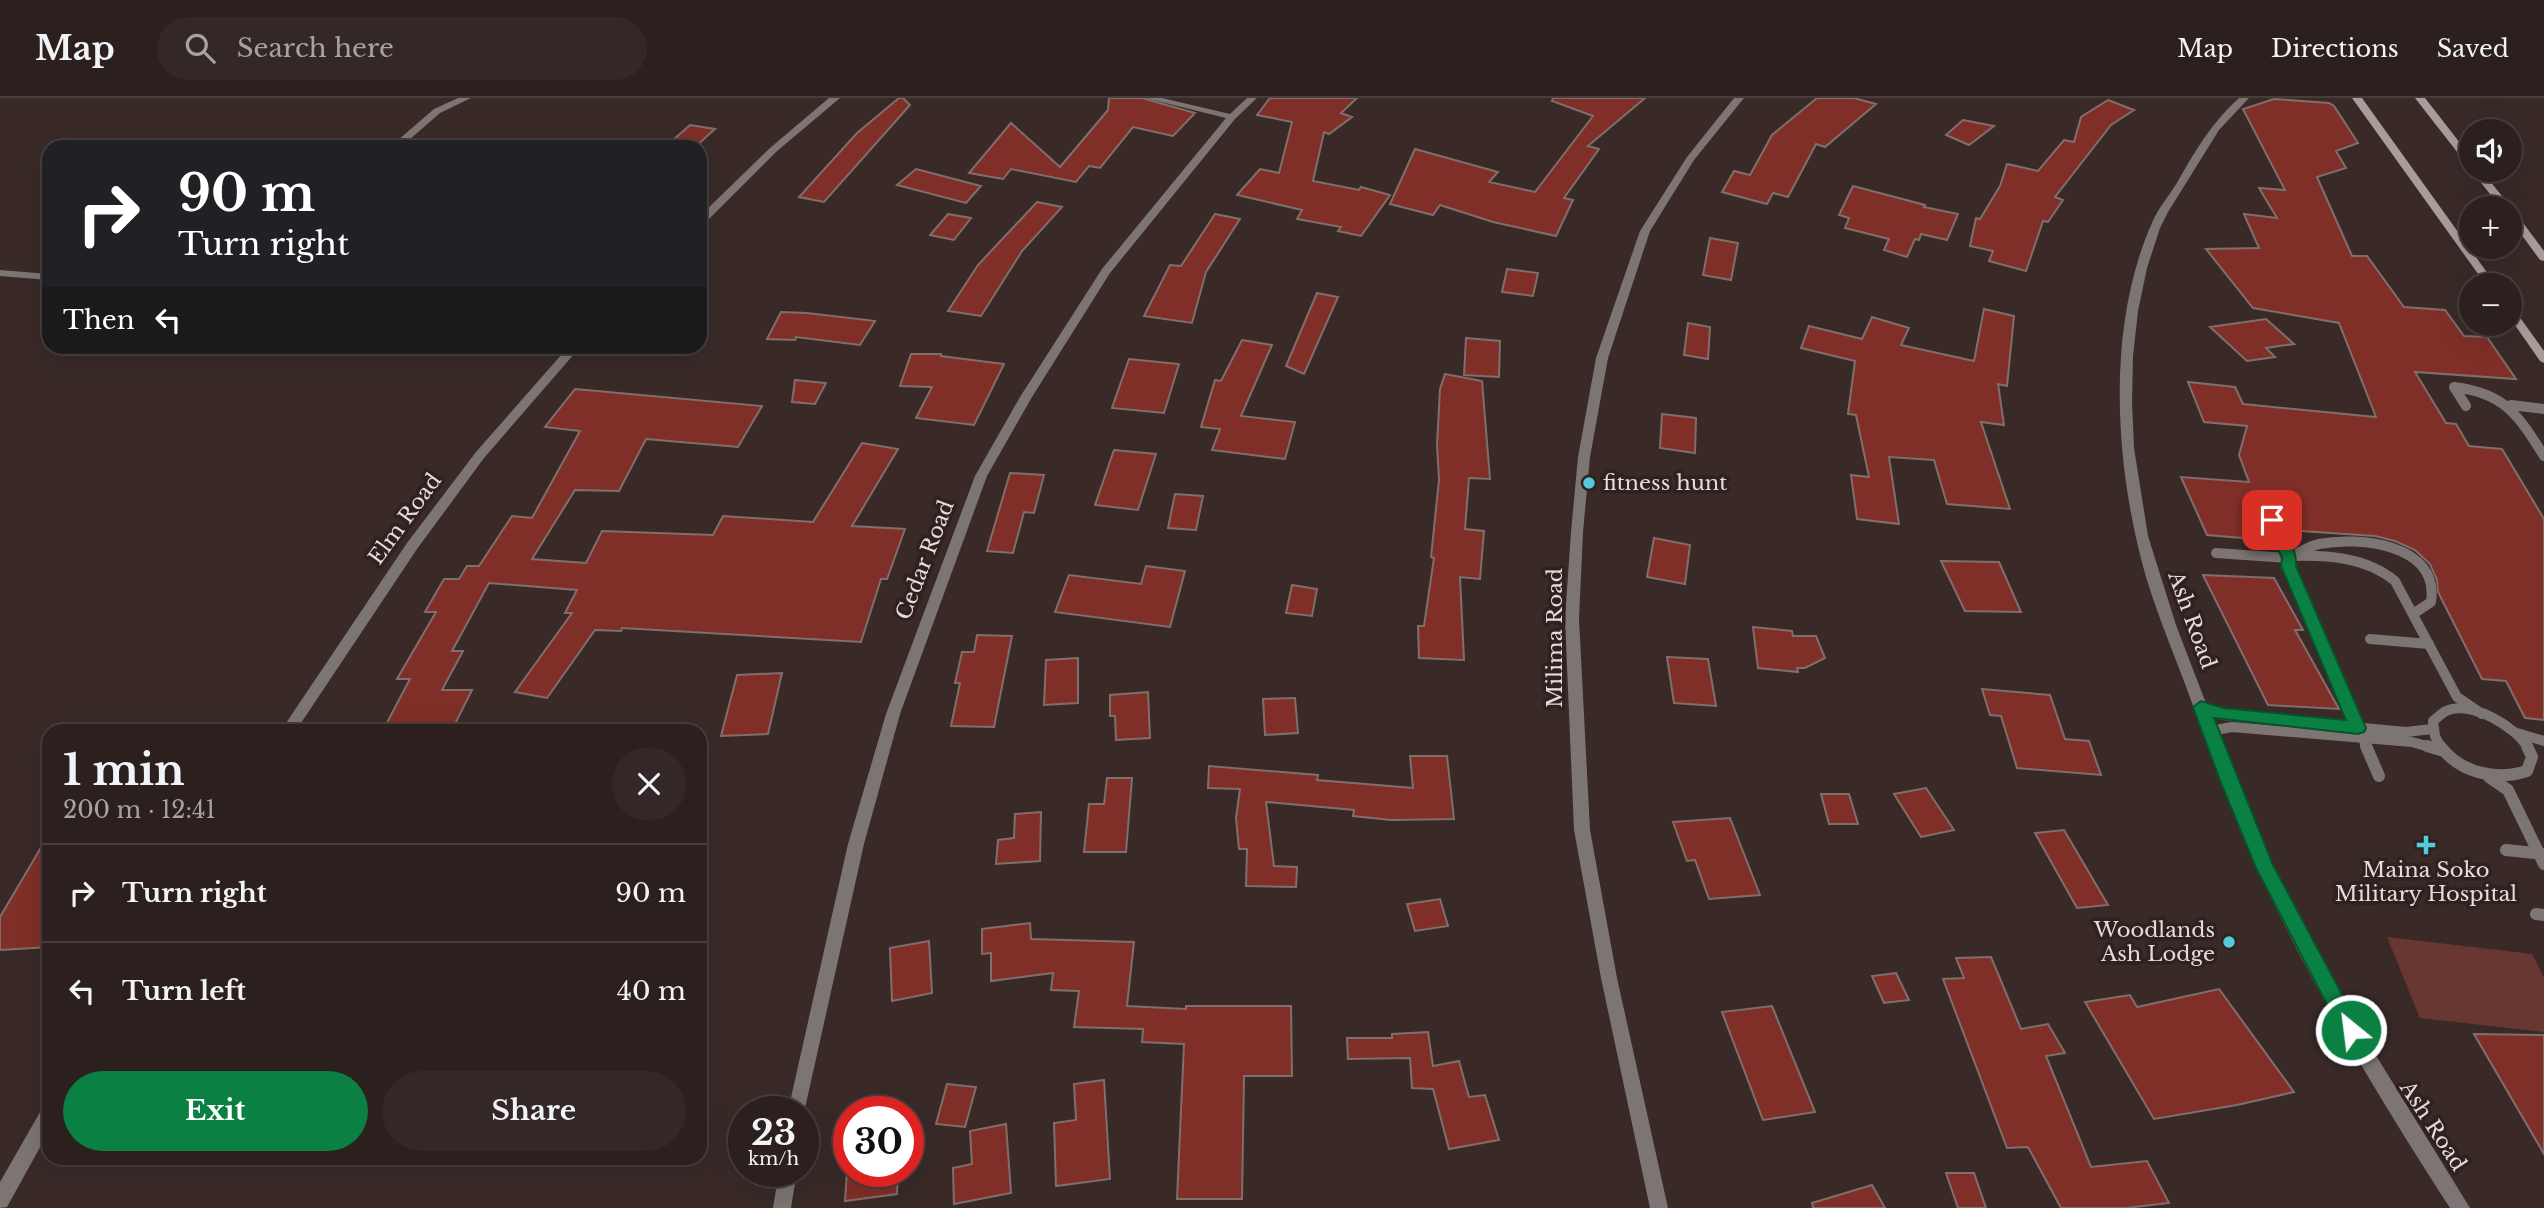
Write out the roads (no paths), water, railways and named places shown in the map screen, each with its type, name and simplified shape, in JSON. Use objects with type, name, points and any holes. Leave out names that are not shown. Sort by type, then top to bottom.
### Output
[{"type":"main road","points":[[2357,98],[2482,273]]},
{"type":"main road","points":[[2420,98],[2459,148]]},
{"type":"main road","points":[[2485,182],[2497,196]]},
{"type":"main road","points":[[2522,229],[2544,258]]},
{"type":"main road","points":[[2522,327],[2544,359]]},
{"type":"street","points":[[402,140],[437,111],[466,98]]},
{"type":"street","points":[[707,215],[773,150],[835,98]]},
{"type":"street","points":[[1150,98],[1232,117]]},
{"type":"street","name":"Cedar Road","points":[[800,1096],[856,844],[893,714],[981,476],[1040,375],[1106,271],[1232,117],[1252,98]]},
{"type":"street","name":"Milima Road","points":[[1658,1208],[1609,978],[1583,830],[1572,619],[1577,532],[1584,457],[1602,358],[1645,231],[1690,159],[1739,98]]},
{"type":"street","name":"Ash Road","points":[[2244,98],[2224,115],[2155,226],[2137,286],[2125,386],[2129,448],[2141,533],[2153,578],[2265,868],[2337,1006],[2392,1103],[2461,1208]]},
{"type":"street","points":[[0,273],[42,276]]},
{"type":"street","name":"Elm Road","points":[[291,724],[412,546],[472,465],[569,354]]},
{"type":"street","points":[[0,1200],[42,1125]]},
{"type":"street","points":[[782,1208],[785,1187]]},
{"type":"lane","points":[[2466,406],[2454,387],[2482,390],[2500,397],[2511,405],[2544,456]]},
{"type":"lane","points":[[2511,405],[2544,409]]},
{"type":"lane","points":[[2264,502],[2292,557]]},
{"type":"lane","points":[[2379,776],[2289,566],[2292,557],[2315,545],[2337,542],[2400,550],[2416,561],[2429,577],[2435,591],[2431,602],[2413,614]]},
{"type":"lane","points":[[2216,553],[2365,562],[2374,565],[2395,581],[2457,697],[2515,732],[2542,740]]},
{"type":"lane","points":[[2370,639],[2428,644]]},
{"type":"lane","points":[[2201,707],[2223,715],[2360,733],[2444,751]]},
{"type":"lane","points":[[2482,714],[2469,710],[2446,711],[2433,721],[2435,739],[2444,751],[2457,761],[2508,790],[2542,857]]},
{"type":"lane","points":[[2210,731],[2232,727],[2360,733],[2432,729]]},
{"type":"lane","points":[[2484,774],[2508,778],[2527,771],[2538,756],[2515,732]]},
{"type":"lane","points":[[2508,790],[2518,776]]},
{"type":"lane","points":[[2506,850],[2542,857]]},
{"type":"place","name":"fitness hunt","points":[[1589,483]]},
{"type":"place","name":"Maina Soko Military Hospital","points":[[2426,845]]},
{"type":"place","name":"Woodlands Ash Lodge","points":[[2229,942]]}]
